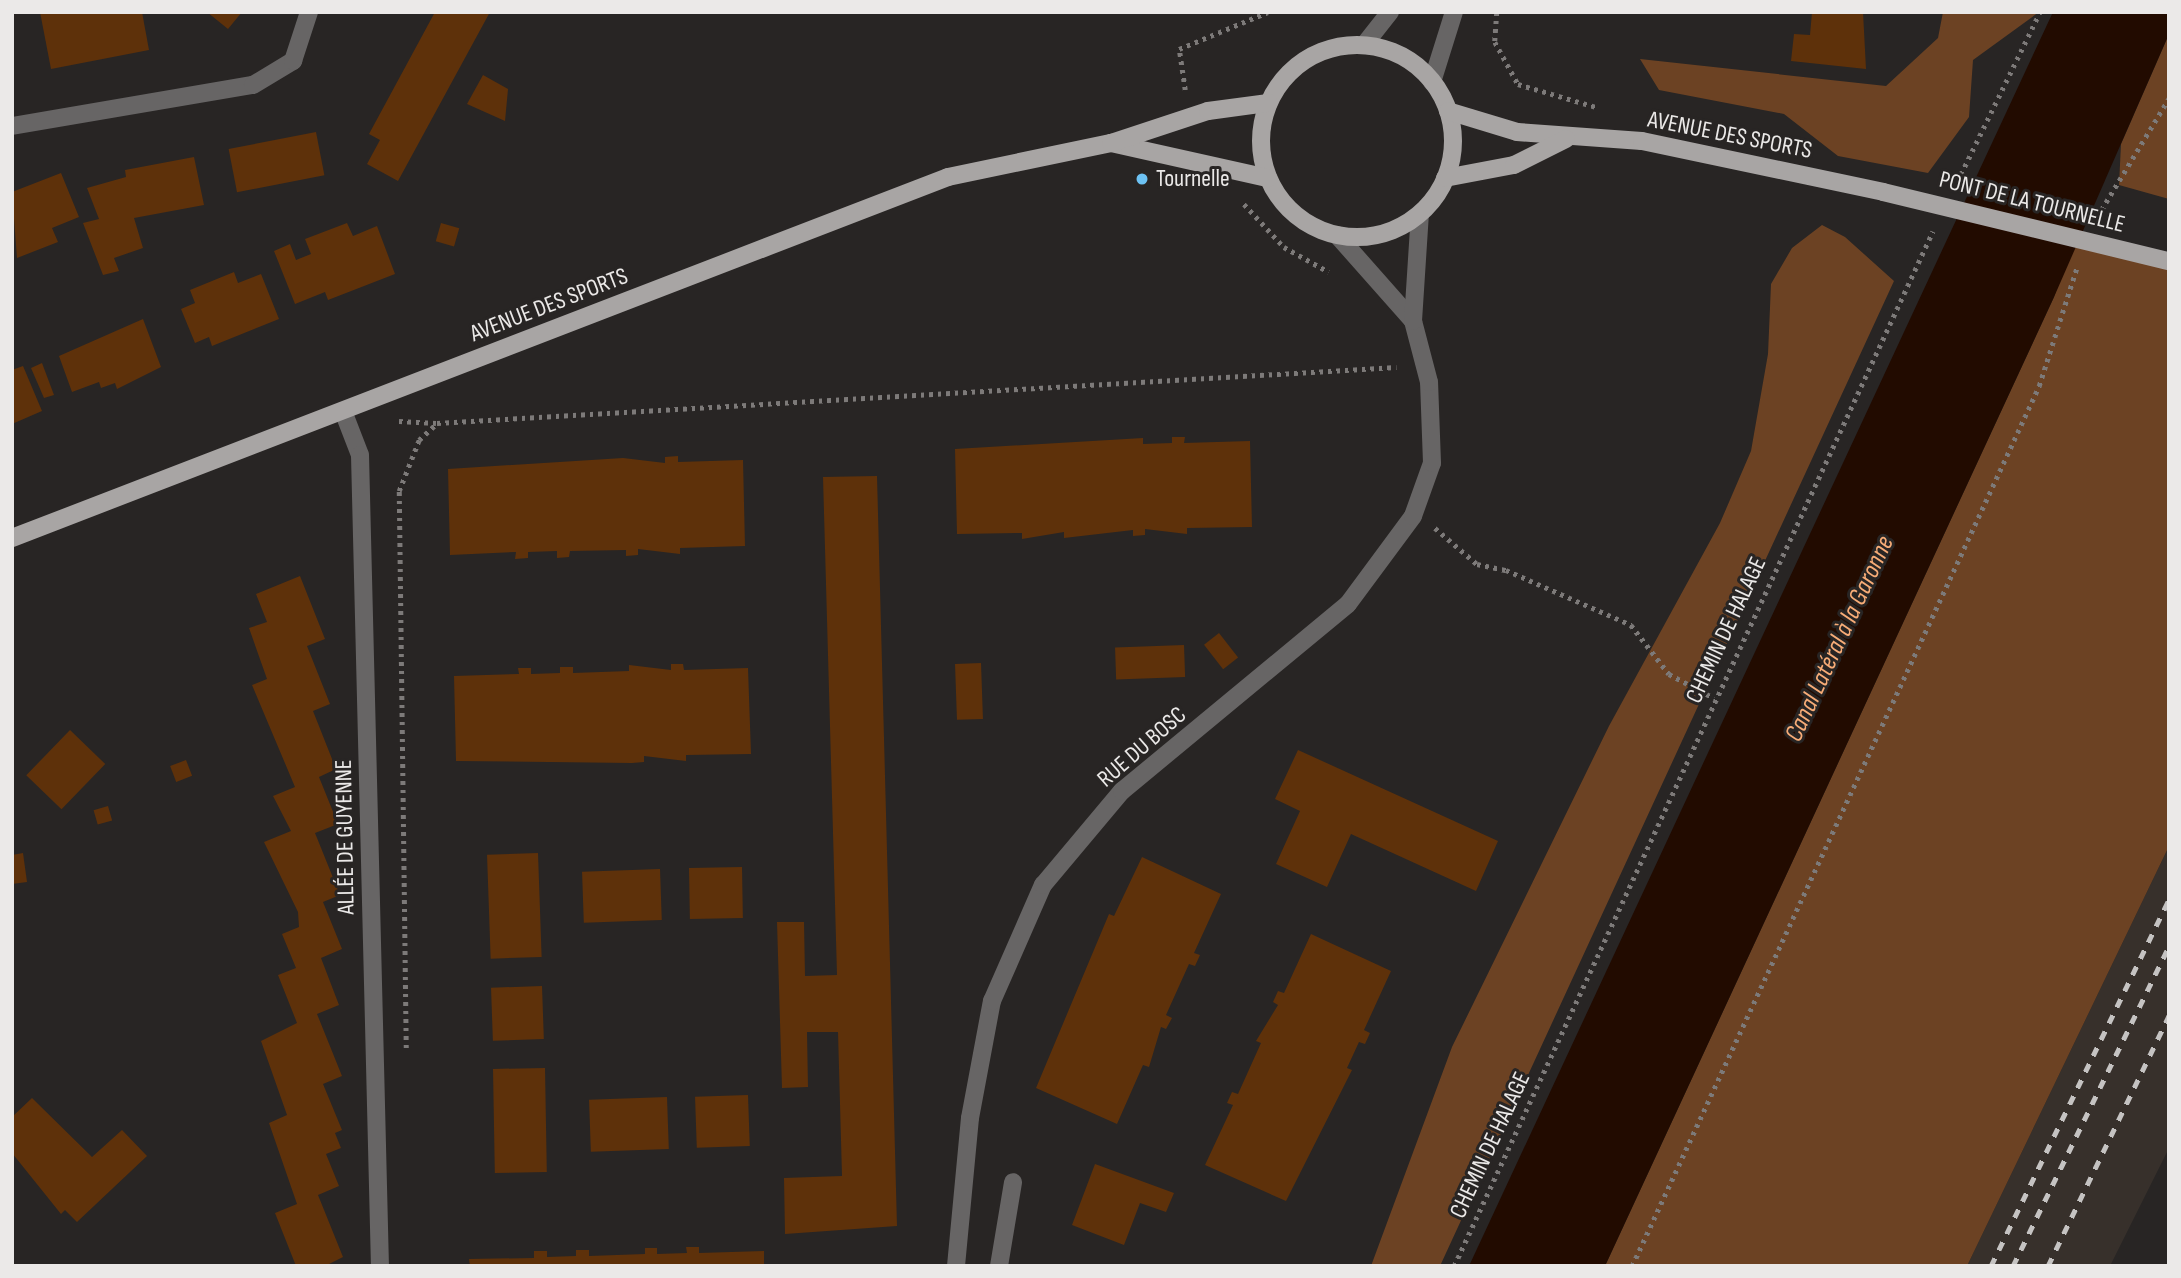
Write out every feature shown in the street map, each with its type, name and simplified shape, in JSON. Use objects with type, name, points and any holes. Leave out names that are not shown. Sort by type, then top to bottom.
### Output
[{"type":"main road","points":[[1364,45],[1413,63],[1433,82],[1448,111],[1452,134],[1445,178],[1420,214],[1395,229],[1337,235],[1308,224],[1268,178],[1261,128],[1268,103],[1306,59],[1364,45]]},
{"type":"main road","name":"AVENUE DES SPORTS","points":[[12,538],[948,177],[1111,143],[1190,116],[1268,103]]},
{"type":"main road","name":"AVENUE DES SPORTS","points":[[1448,111],[1566,139],[1642,141],[1883,192]]},
{"type":"main road","name":"AVENUE DES SPORTS","points":[[1445,178],[1514,165],[1566,139]]},
{"type":"main road","name":"AVENUE DES SPORTS","points":[[1111,143],[1268,178]]},
{"type":"main road","name":"PONT DE LA TOURNELLE","points":[[1883,192],[2169,261]]},
{"type":"street","points":[[12,126],[253,85],[293,61],[309,12]]},
{"type":"street","points":[[1364,45],[1390,12]]},
{"type":"street","points":[[1433,82],[1454,12]]},
{"type":"street","name":"RUE DU BOSC","points":[[957,1266],[971,1118],[992,1001],[1043,885],[1122,791],[1348,604],[1413,516],[1432,463],[1429,382],[1413,321],[1420,214]]},
{"type":"street","name":"RUE DU BOSC","points":[[1337,235],[1413,321]]},
{"type":"street","name":"ALLÉE DE GUYENNE","points":[[343,411],[360,455],[380,1266]]},
{"type":"street","points":[[999,1266],[1013,1182]]},
{"type":"path","points":[[1190,116],[1179,49],[1268,12]]},
{"type":"path","points":[[1497,12],[1495,42],[1518,84]]},
{"type":"path","points":[[1953,190],[2039,13]]},
{"type":"path","points":[[1235,196],[1284,247],[1340,281]]},
{"type":"path","name":"CHEMIN DE HALAGE","points":[[1454,1266],[1714,698],[1934,227]]},
{"type":"path","points":[[406,1058],[399,491],[419,440],[436,423],[1399,367],[1394,356]]},
{"type":"path","points":[[1632,1266],[2039,386]]},
{"type":"path","points":[[1434,528],[1477,564],[1506,570],[1631,625],[1669,674],[1714,698]]},
{"type":"shaded area","points":[[1943,12],[2039,12],[1973,60],[1969,117],[1928,173],[1838,156],[1784,114],[1659,90],[1640,59],[1886,86],[1938,38]]},
{"type":"shaded area","points":[[2169,34],[2169,199],[2119,185],[2121,144]]},
{"type":"shaded area","points":[[1822,225],[1845,237],[1894,281],[1440,1266],[1371,1266],[1452,1047],[1609,726],[1720,523],[1751,451],[1768,354],[1771,284],[1792,248]]},
{"type":"shaded area","points":[[2075,238],[2169,261],[2169,846],[1967,1266],[1605,1266],[2054,297]]},
{"type":"shaded area","points":[[2169,846],[2169,1148],[2110,1266],[1967,1266]]},
{"type":"water","name":"Canal Latéral à la Garonne","points":[[2053,12],[2169,12],[2169,34],[2054,297],[1605,1266],[1469,1266]]},
{"type":"building","points":[[40,12],[142,12],[149,50],[51,69]]},
{"type":"building","points":[[207,12],[242,12],[228,29]]},
{"type":"building","points":[[435,12],[490,12],[398,181],[367,164],[380,140],[369,134]]},
{"type":"building","points":[[1812,12],[1863,12],[1866,69],[1791,61],[1794,34],[1810,35]]},
{"type":"building","points":[[483,75],[508,89],[505,121],[467,104]]},
{"type":"building","points":[[316,132],[324,175],[237,192],[229,149]]},
{"type":"building","points":[[194,157],[204,205],[134,218],[143,248],[114,258],[119,271],[103,275],[83,223],[99,219],[87,188],[126,177],[125,170]]},
{"type":"building","points":[[61,173],[79,217],[52,228],[58,242],[17,258],[12,192]]},
{"type":"building","points":[[347,223],[353,236],[377,226],[395,274],[328,300],[325,292],[295,304],[274,251],[290,244],[296,260],[311,254],[305,239]]},
{"type":"building","points":[[441,223],[459,228],[454,247],[436,241]]},
{"type":"building","points":[[234,272],[238,283],[261,274],[279,319],[212,346],[209,337],[195,343],[181,309],[195,303],[190,290]]},
{"type":"building","points":[[143,319],[161,367],[117,389],[115,383],[101,388],[99,382],[72,392],[59,356]]},
{"type":"building","points":[[42,363],[54,395],[44,398],[31,368]]},
{"type":"building","points":[[23,366],[42,411],[12,424],[12,370]]},
{"type":"building","points":[[1172,437],[1185,437],[1184,443],[1250,441],[1252,527],[1187,528],[1187,534],[1145,529],[1145,535],[1133,536],[1133,530],[1064,538],[1064,532],[1022,539],[1022,533],[957,534],[955,449],[1143,438],[1143,444],[1172,443]]},
{"type":"building","points":[[678,456],[678,462],[743,460],[745,546],[680,548],[680,554],[638,549],[638,555],[626,556],[626,550],[570,551],[569,557],[557,558],[557,551],[528,552],[528,558],[515,559],[516,552],[450,555],[448,469],[623,458],[665,463],[665,457]]},
{"type":"building","points":[[877,476],[897,1226],[785,1234],[784,1178],[842,1176],[838,1032],[807,1032],[808,1087],[782,1088],[777,922],[804,922],[805,976],[837,975],[823,477]]},
{"type":"building","points":[[300,576],[325,639],[307,646],[330,704],[313,711],[336,769],[319,777],[338,824],[315,833],[340,895],[323,902],[342,949],[321,958],[339,1005],[317,1014],[342,1076],[323,1084],[342,1130],[335,1133],[341,1148],[326,1154],[339,1186],[318,1195],[343,1257],[325,1266],[296,1266],[275,1213],[297,1204],[269,1123],[287,1115],[261,1041],[297,1023],[278,975],[296,968],[282,934],[299,927],[298,912],[264,842],[291,831],[273,796],[295,787],[252,685],[267,679],[249,628],[267,622],[256,594]]},
{"type":"building","points":[[1219,633],[1238,657],[1223,669],[1204,645]]},
{"type":"building","points":[[1184,645],[1185,677],[1116,679],[1115,647]]},
{"type":"building","points":[[981,663],[983,719],[957,720],[955,664]]},
{"type":"building","points":[[671,664],[683,664],[684,670],[748,668],[751,754],[686,755],[686,761],[644,756],[644,762],[632,763],[456,761],[454,676],[519,674],[518,668],[531,668],[531,674],[560,673],[560,667],[573,667],[573,673],[629,671],[629,665],[671,670]]},
{"type":"building","points":[[70,730],[105,764],[61,809],[26,775]]},
{"type":"building","points":[[1298,750],[1498,841],[1476,891],[1351,834],[1327,887],[1276,864],[1300,811],[1275,799]]},
{"type":"building","points":[[186,760],[192,776],[176,782],[170,766]]},
{"type":"building","points":[[108,806],[112,820],[98,825],[94,810]]},
{"type":"building","points":[[23,853],[27,882],[12,884],[12,855]]},
{"type":"building","points":[[538,853],[542,957],[491,959],[487,855]]},
{"type":"building","points":[[1142,857],[1221,894],[1194,953],[1200,955],[1195,966],[1189,964],[1166,1015],[1172,1018],[1166,1029],[1161,1027],[1149,1067],[1143,1065],[1117,1124],[1036,1088],[1109,914],[1114,916]]},
{"type":"building","points":[[742,867],[743,918],[690,919],[689,868]]},
{"type":"building","points":[[660,869],[662,920],[584,923],[582,872]]},
{"type":"building","points":[[1311,934],[1391,971],[1364,1030],[1370,1033],[1365,1044],[1359,1042],[1347,1068],[1352,1070],[1286,1201],[1205,1165],[1233,1105],[1227,1103],[1232,1092],[1238,1094],[1261,1043],[1256,1041],[1278,1005],[1273,1002],[1278,991],[1284,993]]},
{"type":"building","points":[[542,986],[544,1039],[493,1041],[491,988]]},
{"type":"building","points":[[545,1068],[547,1172],[495,1173],[493,1069]]},
{"type":"building","points":[[748,1095],[750,1146],[697,1148],[695,1097]]},
{"type":"building","points":[[667,1097],[669,1149],[591,1152],[589,1100]]},
{"type":"building","points":[[32,1098],[92,1157],[122,1130],[147,1156],[77,1222],[65,1210],[61,1214],[12,1153],[12,1117]]},
{"type":"building","points":[[1095,1164],[1174,1193],[1166,1212],[1140,1203],[1124,1245],[1072,1225]]},
{"type":"building","points":[[686,1247],[699,1247],[699,1253],[764,1251],[764,1266],[470,1266],[469,1259],[534,1258],[534,1251],[547,1251],[547,1257],[576,1256],[576,1250],[589,1250],[589,1256],[645,1254],[645,1248],[657,1248],[657,1254],[687,1253]]},
{"type":"railway","points":[[1991,1266],[2169,899]]},
{"type":"railway","points":[[2013,1266],[2169,946]]},
{"type":"railway","points":[[2048,1266],[2169,1016]]},
{"type":"place","name":"Tournelle","points":[[1142,179]]}]
